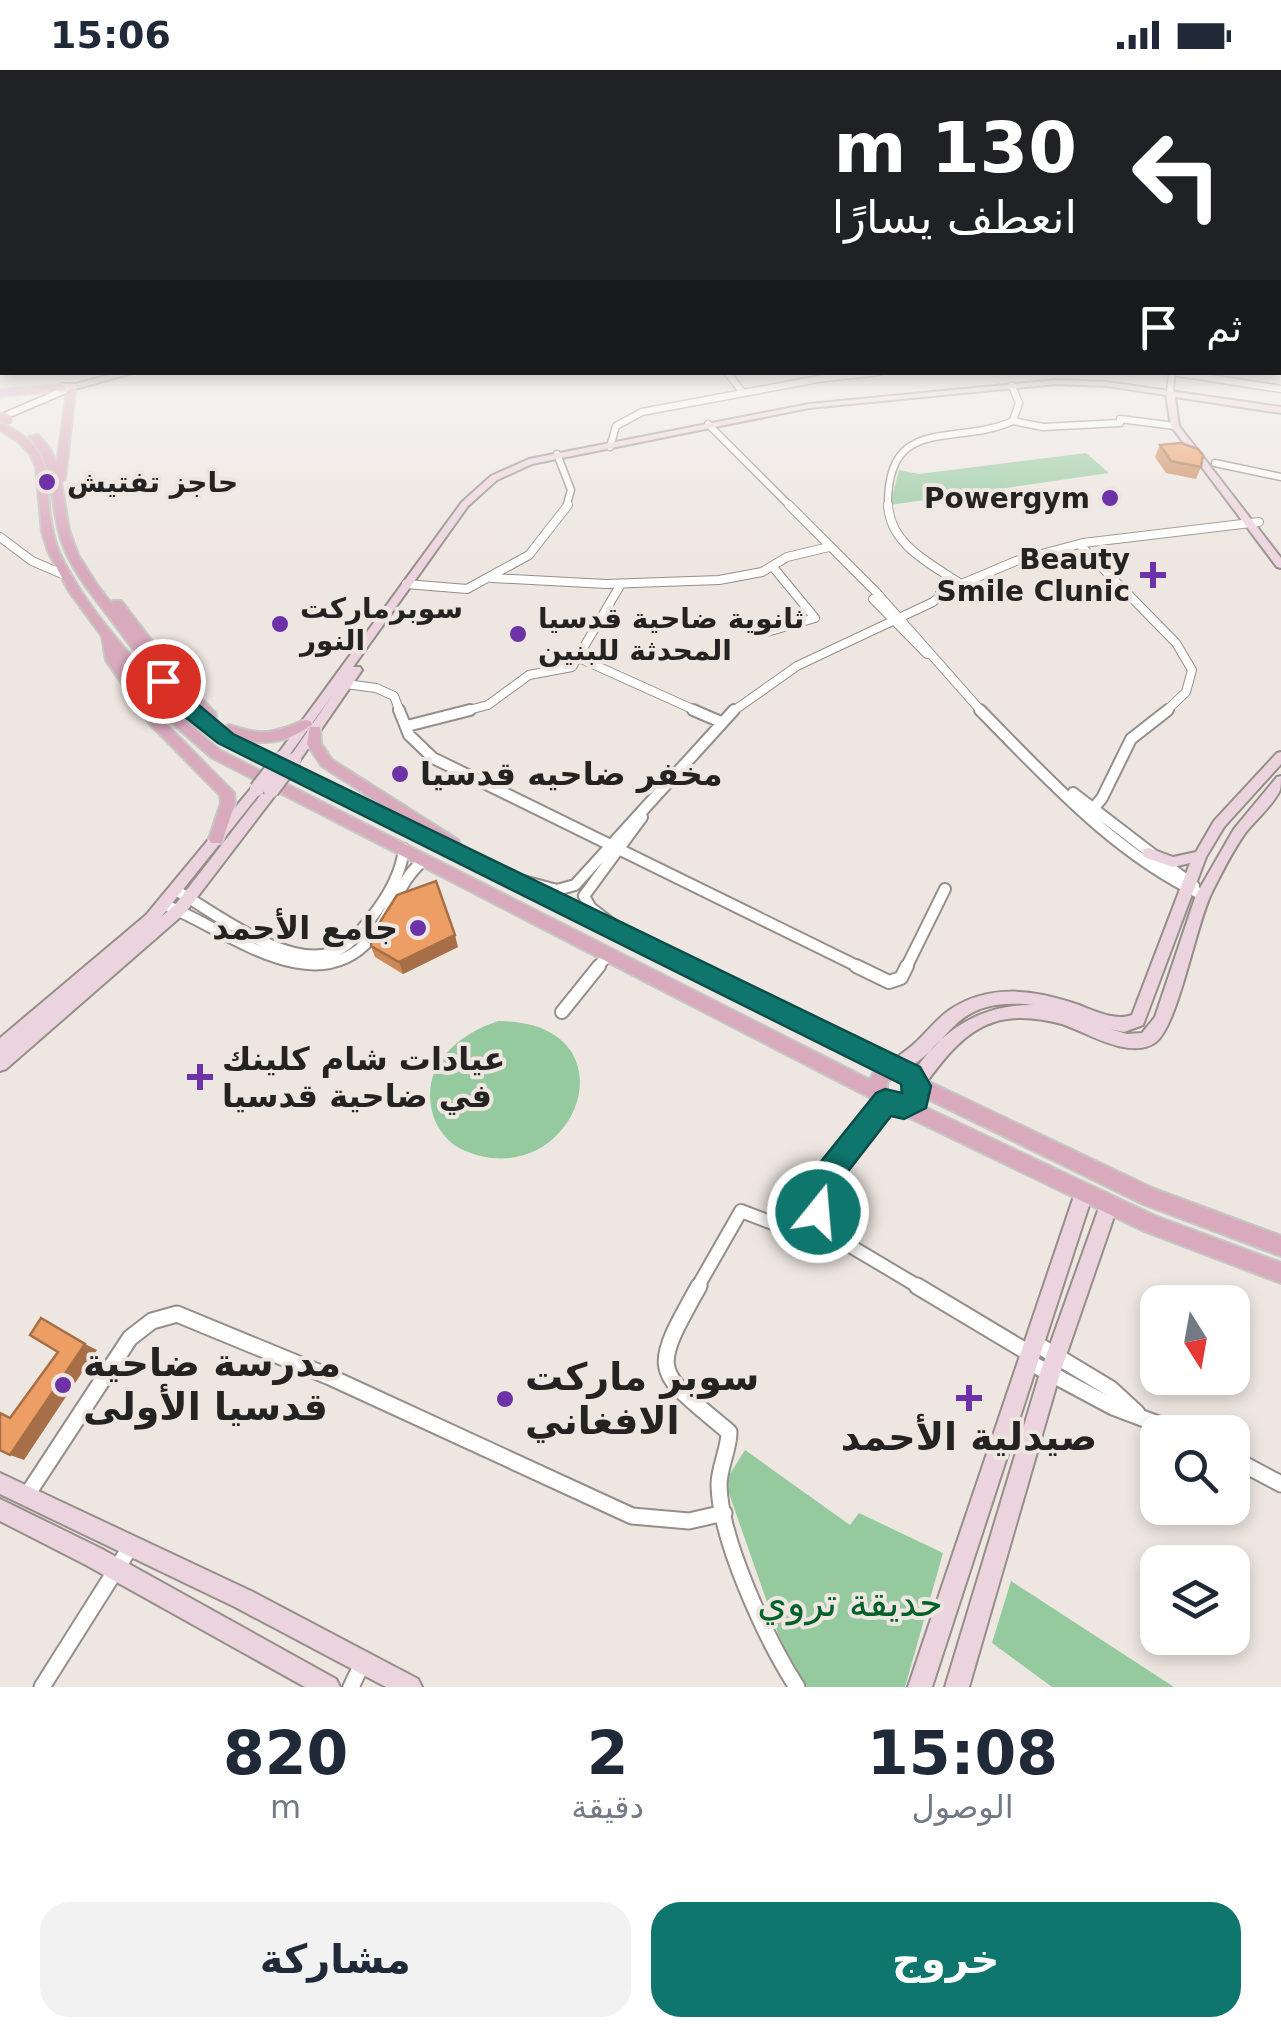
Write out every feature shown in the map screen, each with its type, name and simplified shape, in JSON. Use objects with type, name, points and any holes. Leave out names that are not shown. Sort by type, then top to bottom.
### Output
[{"type":"main road","points":[[59,483],[67,447],[68,417]]},
{"type":"main road","points":[[0,1064],[178,900],[287,759],[461,515],[500,480],[558,456],[760,417]]},
{"type":"main road","points":[[1174,417],[1174,426],[1215,468],[1250,518],[1281,550]]},
{"type":"main road","points":[[1184,417],[1281,566]]},
{"type":"main road","points":[[2,420],[38,439],[48,452],[59,483],[62,526],[85,576],[142,657],[207,728],[1150,1197],[1281,1246]]},
{"type":"main road","points":[[2,420],[27,442],[44,468],[51,548],[67,576],[107,636],[196,740],[216,754],[889,1100],[1084,1194],[1281,1273]]},
{"type":"main road","points":[[1228,518],[1250,518]]},
{"type":"main road","points":[[85,576],[100,581],[173,676],[217,722],[243,736],[265,738],[310,727],[346,684],[410,585]]},
{"type":"main road","points":[[107,636],[112,660],[155,721],[227,792],[228,803],[216,839]]},
{"type":"main road","points":[[310,727],[314,744],[327,763],[442,836],[466,858]]},
{"type":"main road","points":[[889,1100],[916,1099],[924,1058],[950,1018],[990,998],[1040,999],[1114,1024],[1133,1024],[1142,1015],[1200,856],[1220,824],[1281,756]]},
{"type":"main road","points":[[889,1100],[878,1077],[924,1058],[979,1018],[1020,1009],[1066,1017],[1120,1040],[1142,1041],[1156,1032],[1203,896],[1240,832],[1281,780]]},
{"type":"main road","points":[[0,1048],[178,900],[216,839],[264,790]]},
{"type":"main road","points":[[1149,854],[1181,862],[1200,856]]},
{"type":"main road","points":[[1133,1024],[1142,1041]]},
{"type":"main road","points":[[920,1687],[1084,1194]]},
{"type":"main road","points":[[956,1687],[1053,1365],[1109,1205]]},
{"type":"main road","points":[[15,1493],[24,1522]]},
{"type":"main road","points":[[15,1493],[132,1546],[410,1687]]},
{"type":"main road","points":[[0,1510],[328,1687]]},
{"type":"street","points":[[610,445],[616,426],[628,417]]},
{"type":"street","points":[[961,584],[905,543],[889,524],[885,504],[895,460],[904,448],[922,439],[990,430],[1013,421],[1043,427],[1120,423],[1120,418],[1174,426]]},
{"type":"street","points":[[713,425],[1040,769],[1091,813],[1203,896]]},
{"type":"street","points":[[410,585],[460,590],[492,578],[529,555],[568,507],[571,490],[558,456]]},
{"type":"street","points":[[1215,468],[1281,478]]},
{"type":"street","points":[[1191,528],[1228,518]]},
{"type":"street","points":[[503,876],[520,877],[557,891],[580,887],[721,722],[769,682],[944,592],[1027,556],[1250,518]]},
{"type":"street","points":[[0,537],[32,561],[67,576]]},
{"type":"street","points":[[1080,544],[1176,643],[1192,670],[1185,694],[1126,746],[1091,813]]},
{"type":"street","points":[[492,578],[621,584],[733,578],[773,567],[787,557],[829,547]]},
{"type":"street","points":[[768,632],[816,618],[773,567]]},
{"type":"street","points":[[407,726],[488,705],[529,675],[567,669],[579,658],[621,584]]},
{"type":"street","points":[[579,658],[721,722]]},
{"type":"street","points":[[346,684],[376,688],[394,696],[415,744],[432,758],[893,982],[901,978],[945,889]]},
{"type":"street","points":[[1091,813],[1186,886]]},
{"type":"street","points":[[178,900],[247,936],[309,958],[351,944],[366,928],[398,874],[404,849]]},
{"type":"street","points":[[247,936],[290,964],[307,966],[342,959],[368,942],[406,876],[424,860]]},
{"type":"street","points":[[580,887],[588,907],[615,922],[626,934]]},
{"type":"street","points":[[562,1012],[608,955]]},
{"type":"street","points":[[800,1226],[804,1214],[812,1211],[829,1174],[889,1100]]},
{"type":"street","points":[[797,1687],[767,1634],[724,1513],[719,1486],[729,1432],[672,1384],[664,1364],[667,1346],[741,1211],[748,1210],[783,1228],[800,1226]]},
{"type":"street","points":[[812,1211],[822,1216],[826,1231],[1053,1365],[1114,1408],[1143,1415]]},
{"type":"street","points":[[800,1226],[812,1238],[826,1231]]},
{"type":"street","points":[[15,1493],[130,1338],[152,1321],[177,1314],[330,1376],[632,1516],[670,1522],[724,1513]]},
{"type":"street","points":[[1250,1468],[1281,1484]]},
{"type":"street","points":[[42,1687],[132,1546]]},
{"type":"street","points":[[351,1687],[362,1663]]},
{"type":"green space","points":[[1086,453],[1109,473],[890,505],[899,470],[919,474]]},
{"type":"green space","points":[[498,1021],[543,1029],[569,1049],[580,1076],[576,1105],[560,1132],[534,1151],[501,1158],[461,1149],[452,1143],[435,1120],[430,1097],[431,1082],[445,1055],[469,1035]]},
{"type":"green space","name":"حديقة تروي","points":[[745,1450],[850,1525],[859,1513],[943,1553],[905,1687],[807,1687],[788,1662],[725,1482]]},
{"type":"green space","points":[[1011,1581],[1174,1687],[1052,1687],[992,1643]]},
{"type":"building","points":[[1181,443],[1203,455],[1201,467],[1171,461],[1160,445]]},
{"type":"building","name":"جامع الأحمد","points":[[436,881],[455,935],[399,962],[371,946],[371,936],[397,895]]},
{"type":"building","points":[[41,1318],[85,1344],[10,1455],[0,1450],[0,1413],[10,1418],[58,1352],[30,1335]]},
{"type":"place","name":"حاجز تفتيش","points":[[47,482]]},
{"type":"place","name":"Powergym","points":[[1110,498]]},
{"type":"place","name":"Beauty Smile Clunic","points":[[1153,575]]},
{"type":"place","name":"سوبرماركت النور","points":[[280,624]]},
{"type":"place","name":"ثانوية ضاحية قدسيا المحدثة للبنين","points":[[518,634]]},
{"type":"place","name":"مخفر ضاحيه قدسيا","points":[[400,774]]},
{"type":"place","name":"جامع الأحمد","points":[[418,928]]},
{"type":"place","name":"عيادات شام كلينك في ضاحية قدسيا","points":[[200,1077]]},
{"type":"place","name":"مدرسة ضاحية قدسيا الأولى","points":[[63,1385]]},
{"type":"place","name":"صيدلية الأحمد","points":[[969,1398]]},
{"type":"place","name":"سوبر ماركت الافغاني","points":[[505,1399]]},
{"type":"route","points":[[163,681],[207,728],[333,794],[911,1076],[918,1086],[916,1099],[904,1106],[885,1102],[829,1174],[812,1211],[818,1212]]}]
